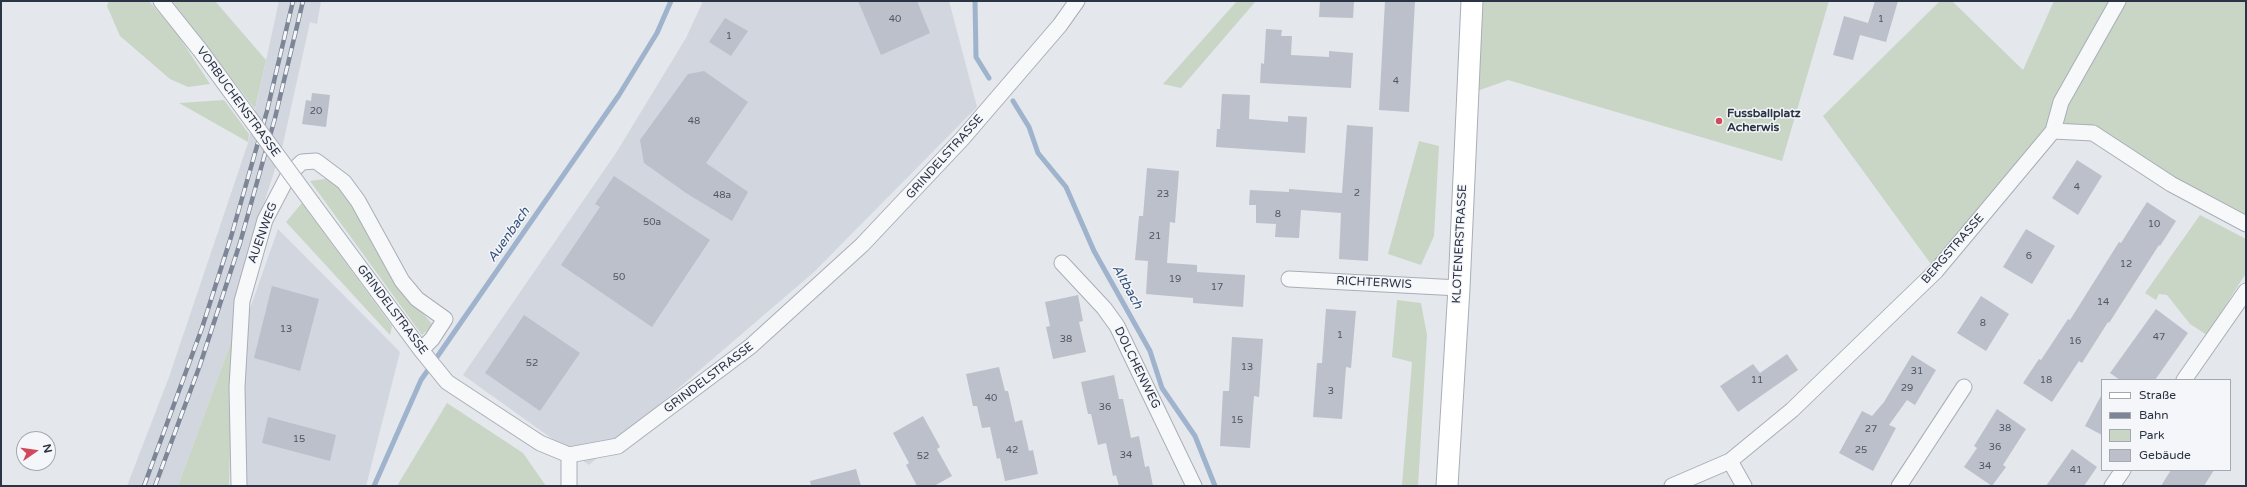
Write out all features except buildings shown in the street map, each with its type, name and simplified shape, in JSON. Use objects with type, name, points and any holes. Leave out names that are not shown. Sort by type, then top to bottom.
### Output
[{"type":"main road","name":"KLOTENERSTRASSE","points":[[1447,486],[1459,288],[1472,1]]},
{"type":"street","name":"VORBUCHENSTRASSE","points":[[161,1],[200,50],[313,204]]},
{"type":"street","name":"GRINDELSTRASSE","points":[[313,204],[447,382],[540,443],[569,454],[618,446],[751,346],[805,299],[904,202],[962,139],[1060,25],[1077,1]]},
{"type":"street","points":[[2118,1],[2061,102],[2053,131],[2093,133],[2171,184],[2246,224]]},
{"type":"street","name":"BERGSTRASSE","points":[[1672,486],[1730,461],[1792,410],[1936,271],[2053,131]]},
{"type":"street","name":"AUENWEG","points":[[239,486],[237,388],[242,301],[265,220],[278,192],[294,168],[302,162],[312,160],[319,162],[336,174],[358,201],[406,286],[417,299],[445,319],[432,339],[425,354]]},
{"type":"street","name":"DOLCHENWEG","points":[[1062,263],[1104,308],[1117,326],[1194,486]]},
{"type":"street","name":"RICHTERWIS","points":[[1289,279],[1459,288]]},
{"type":"street","points":[[2185,379],[2246,291]]},
{"type":"street","points":[[1899,486],[1964,387]]},
{"type":"street","points":[[569,454],[569,486]]},
{"type":"street","points":[[1730,461],[1744,486]]},
{"type":"street","points":[[2112,486],[2122,471]]},
{"type":"shaded area","points":[[279,1],[321,1],[317,24],[310,22],[283,144],[235,298],[233,337],[178,486],[127,486],[169,377],[248,143]]},
{"type":"shaded area","points":[[703,1],[949,1],[977,107],[814,272],[589,465],[463,375],[616,153],[686,38]]},
{"type":"shaded area","points":[[278,229],[400,352],[366,486],[247,486],[242,382],[245,323]]},
{"type":"green space","points":[[109,1],[149,1],[176,32],[210,84],[188,87],[170,79],[120,36],[107,6]]},
{"type":"green space","points":[[172,1],[215,1],[266,60],[255,109]]},
{"type":"green space","points":[[1237,1],[1256,1],[1181,88],[1163,84]]},
{"type":"green space","name":"Fussballplatz Acherwis","points":[[1482,1],[1829,1],[1782,161],[1508,80],[1477,91]]},
{"type":"green space","points":[[1940,1],[1952,1],[2023,70],[2054,1],[2246,1],[2246,224],[2093,133],[2054,131],[1936,271],[1823,116]]},
{"type":"green space","points":[[224,100],[249,134],[248,142],[179,103]]},
{"type":"green space","points":[[1419,141],[1439,146],[1434,236],[1421,265],[1388,254]]},
{"type":"green space","points":[[332,178],[355,205],[409,298],[433,325],[422,335],[310,181]]},
{"type":"green space","points":[[302,203],[392,326],[390,335],[286,222]]},
{"type":"green space","points":[[2200,215],[2246,239],[2246,273],[2207,335],[2190,324],[2167,295],[2159,294],[2156,300],[2145,293]]},
{"type":"green space","points":[[1397,300],[1421,303],[1427,335],[1418,486],[1402,486],[1412,362],[1392,357]]},
{"type":"green space","points":[[233,337],[229,486],[178,486]]},
{"type":"green space","points":[[447,403],[523,453],[546,486],[397,486]]},
{"type":"waterway","name":"Auenbach","points":[[374,486],[421,380],[619,95],[657,33],[671,1]]},
{"type":"waterway","name":"Altbach","points":[[975,1],[976,57],[989,78]]},
{"type":"waterway","name":"Altbach","points":[[1013,101],[1029,127],[1038,153],[1066,187],[1094,251],[1150,351],[1162,388],[1195,436],[1215,486]]},
{"type":"railway","points":[[144,486],[202,328],[231,237],[267,111],[293,1]]},
{"type":"railway","points":[[155,486],[200,365],[240,243],[275,118],[303,1]]},
{"type":"place","name":"Fussballplatz Acherwis","points":[[1719,121]]}]
